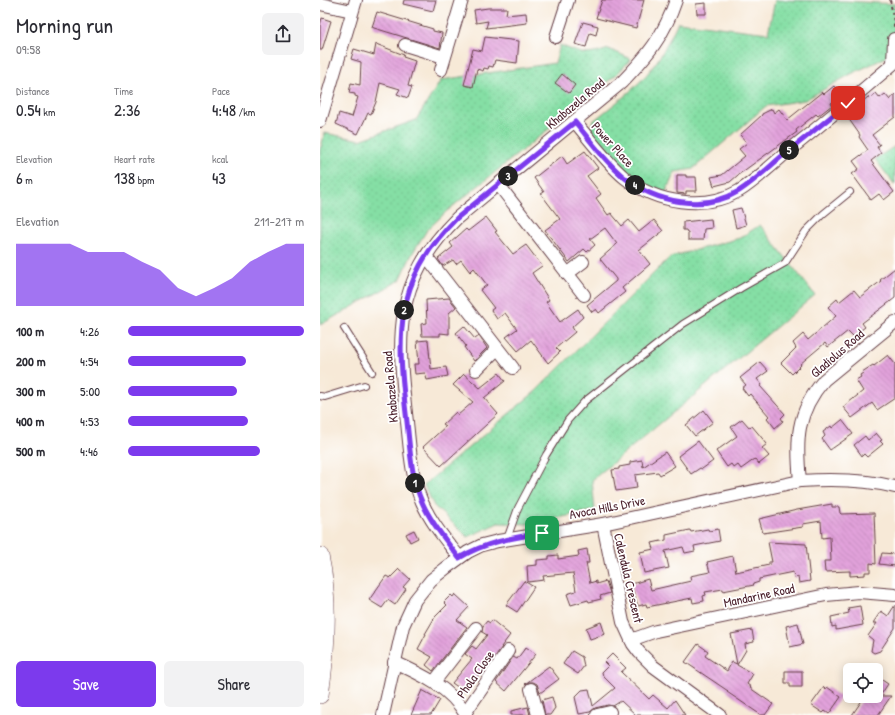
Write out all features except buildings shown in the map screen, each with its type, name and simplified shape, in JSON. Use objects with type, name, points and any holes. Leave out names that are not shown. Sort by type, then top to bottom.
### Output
[{"type":"main road","points":[[320,556],[327,625],[320,695]]},
{"type":"street","points":[[441,70],[462,0]]},
{"type":"street","points":[[556,37],[568,0]]},
{"type":"street","name":"Khabazela Road","points":[[459,558],[422,503],[415,485],[411,464],[401,377],[400,342],[402,318],[409,289],[417,270],[442,232],[622,82],[642,61],[658,40],[671,15],[676,0]]},
{"type":"street","points":[[320,4],[354,6],[321,113]]},
{"type":"street","name":"Power Place","points":[[575,122],[615,169],[626,179],[643,190],[663,198],[682,202],[699,203],[715,201],[740,190],[894,64],[894,39]]},
{"type":"street","points":[[405,45],[444,57]]},
{"type":"street","points":[[498,184],[584,295]]},
{"type":"street","points":[[426,256],[512,368]]},
{"type":"street","points":[[567,274],[583,262]]},
{"type":"street","name":"Gladiolus Road","points":[[800,481],[797,454],[798,435],[802,416],[808,401],[824,380],[895,322]]},
{"type":"street","points":[[476,370],[497,349]]},
{"type":"street","name":"Avoca Hills Drive","points":[[383,715],[403,626],[415,600],[431,580],[459,558],[482,546],[507,539],[603,524],[800,481],[827,479],[869,482],[895,487]]},
{"type":"street","name":"Calendula Crescent","points":[[603,524],[623,622],[631,640],[639,652],[653,666],[720,715]]},
{"type":"street","name":"Mandarine Road","points":[[631,640],[656,631],[826,595],[859,592],[895,595]]},
{"type":"street","points":[[434,682],[476,628]]},
{"type":"street","name":"Phola Close","points":[[466,714],[508,651]]},
{"type":"street","points":[[394,662],[415,671],[434,682],[455,700],[466,714]]},
{"type":"street","points":[[531,689],[538,715]]},
{"type":"street","points":[[597,715],[610,712]]},
{"type":"lane","points":[[507,539],[518,508],[546,455],[568,420],[585,401],[683,324],[785,263],[806,231],[823,214],[850,192]]},
{"type":"lane","points":[[344,328],[372,372]]},
{"type":"lane","points":[[320,396],[325,397],[364,385]]},
{"type":"path","points":[[890,0],[894,22],[894,39]]},
{"type":"green space","points":[[775,0],[846,1],[895,4],[895,53],[851,74],[805,100],[766,106],[693,169],[675,172],[664,196],[624,173],[591,134],[592,122],[646,76],[660,57],[678,22],[768,33]]},
{"type":"green space","points":[[560,45],[574,51],[589,54],[609,49],[631,59],[617,74],[447,211],[427,230],[412,254],[400,280],[320,325],[320,150],[325,133],[360,140],[416,120],[441,80],[555,63]]},
{"type":"green space","points":[[895,146],[895,185],[875,159]]},
{"type":"green space","points":[[760,225],[815,295],[592,480],[595,510],[531,524],[498,523],[468,537],[434,506],[424,485],[536,391],[670,257],[740,238]]},
{"type":"route","points":[[542,533],[498,541],[468,552],[459,558],[432,520],[422,503],[415,485],[411,464],[401,377],[400,342],[402,318],[409,289],[417,270],[442,232],[498,184],[575,122],[615,169],[626,179],[643,190],[663,198],[682,202],[699,203],[715,201],[740,190],[848,103]]}]
